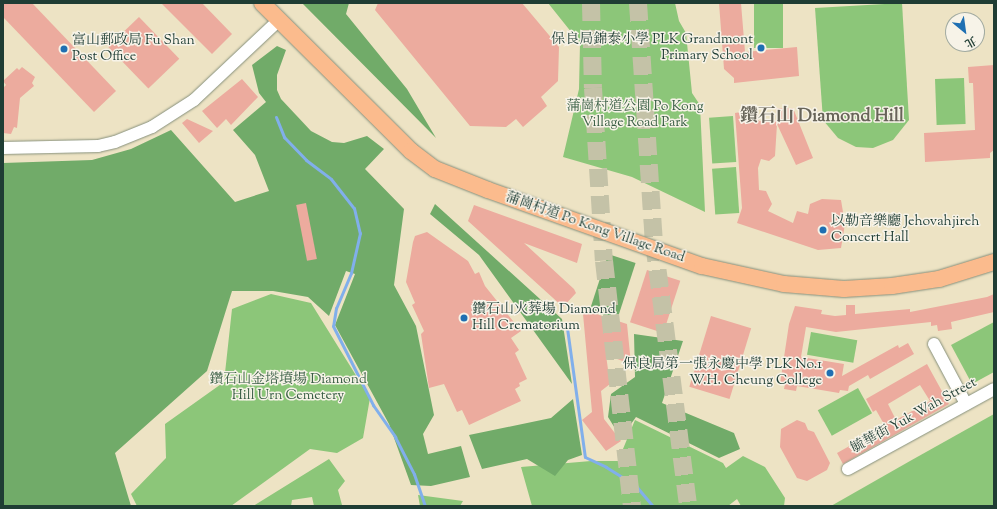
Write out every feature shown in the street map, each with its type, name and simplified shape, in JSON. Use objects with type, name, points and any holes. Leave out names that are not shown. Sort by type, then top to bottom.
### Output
[{"type":"main road","name":"蒲崗村道 Po Kong Village Road","points":[[262,3],[411,151],[435,170],[702,266],[784,284],[844,289],[924,282],[994,262]]},
{"type":"street","points":[[3,148],[98,146],[115,142],[152,127],[194,100],[279,20]]},
{"type":"street","points":[[934,344],[966,404]]},
{"type":"street","name":"毓華街 Yuk Wah Street","points":[[848,469],[994,389]]},
{"type":"green space","points":[[302,3],[349,3],[346,14],[407,89],[436,138]]},
{"type":"green space","name":"蒲崗村道公園 Po Kong Village Road Park","points":[[548,3],[675,3],[679,21],[686,33],[692,93],[700,105],[705,212],[632,177],[563,157],[579,89],[580,43]]},
{"type":"green space","points":[[754,3],[783,3],[783,48],[754,48]]},
{"type":"green space","points":[[902,3],[909,120],[893,140],[873,148],[856,147],[838,138],[823,120],[815,8]]},
{"type":"green space","points":[[277,46],[286,50],[277,75],[277,90],[281,99],[311,131],[332,142],[344,143],[367,136],[384,149],[365,169],[404,209],[394,285],[416,326],[434,415],[423,434],[428,454],[461,446],[470,477],[431,486],[411,485],[389,424],[335,325],[355,274],[346,271],[329,316],[308,297],[273,291],[232,291],[207,371],[115,453],[131,506],[3,506],[3,163],[92,160],[131,149],[171,130],[235,202],[269,191],[255,155],[233,130],[266,102],[259,93],[252,65]]},
{"type":"green space","points":[[964,78],[966,124],[937,125],[935,79]]},
{"type":"green space","points":[[733,116],[736,162],[712,164],[709,118]]},
{"type":"green space","points":[[736,167],[739,213],[715,215],[712,169]]},
{"type":"green space","points":[[435,204],[562,319],[572,384],[479,255],[430,214]]},
{"type":"green space","points":[[608,254],[636,263],[617,319],[590,310]]},
{"type":"green space","name":"鑽石山金塔墳場 Diamond Hill Urn Cemetery","points":[[271,294],[311,303],[370,398],[363,438],[337,453],[310,449],[231,506],[137,506],[131,494],[166,458],[165,424],[224,382],[232,309]]},
{"type":"green space","points":[[994,322],[994,372],[972,384],[951,345]]},
{"type":"green space","points":[[811,332],[857,340],[853,363],[807,355]]},
{"type":"green space","points":[[634,334],[683,341],[662,403],[734,433],[740,449],[719,458],[636,417],[621,438],[608,417],[611,394],[635,377]]},
{"type":"green space","points":[[858,388],[872,413],[832,436],[818,410]]},
{"type":"green space","points":[[573,399],[582,455],[568,460],[555,476],[527,459],[482,469],[469,435],[551,418]]},
{"type":"green space","points":[[994,414],[994,506],[831,506],[910,461]]},
{"type":"green space","points":[[635,420],[723,463],[726,468],[743,456],[765,467],[785,498],[784,506],[741,506],[737,499],[728,506],[532,506],[521,467],[591,461],[618,461]]},
{"type":"green space","points":[[329,459],[345,481],[338,490],[342,505],[314,506],[312,497],[292,500],[291,506],[253,506]]},
{"type":"green space","points":[[418,495],[463,501],[460,506],[420,506]]},
{"type":"building","points":[[3,3],[32,3],[116,91],[94,112],[3,17]]},
{"type":"building","points":[[161,3],[202,3],[232,34],[212,54]]},
{"type":"building","points":[[378,3],[522,3],[559,47],[558,81],[541,97],[547,106],[523,127],[516,119],[506,127],[470,126],[375,10]]},
{"type":"building","points":[[719,3],[741,3],[745,52],[797,47],[799,76],[734,83],[734,78],[724,69]]},
{"type":"building","points":[[139,17],[179,59],[148,89],[108,47]]},
{"type":"building","points":[[994,65],[994,150],[990,153],[990,158],[925,162],[924,133],[975,130],[973,83],[969,83],[968,67]]},
{"type":"building","points":[[22,67],[35,77],[32,83],[34,86],[20,98],[17,128],[14,127],[11,134],[3,133],[3,88],[6,85],[3,81],[17,68],[19,70]]},
{"type":"building","points":[[242,79],[258,97],[231,125],[226,119],[217,128],[202,111]]},
{"type":"building","points":[[776,108],[793,108],[813,158],[796,165],[777,124],[775,156],[769,161],[761,159],[758,168],[759,190],[766,191],[772,204],[768,211],[793,223],[797,211],[808,214],[810,204],[822,199],[841,200],[845,224],[841,248],[818,250],[737,223],[742,208],[735,113],[757,109],[759,121],[777,120]]},
{"type":"building","points":[[187,119],[213,131],[199,143],[182,123]]},
{"type":"building","points":[[306,203],[317,259],[307,261],[296,205]]},
{"type":"building","points":[[474,205],[582,244],[577,263],[524,243],[574,289],[576,293],[563,307],[468,221]]},
{"type":"building","name":"鑽石山火葬場 Diamond Hill Crematorium","points":[[427,232],[468,261],[475,274],[479,272],[485,286],[521,331],[511,338],[519,350],[515,353],[527,379],[519,383],[520,386],[515,389],[521,401],[469,425],[462,410],[457,412],[444,384],[429,388],[421,334],[424,331],[412,305],[415,303],[406,282],[415,236]]},
{"type":"building","points":[[647,270],[680,281],[663,333],[630,322]]},
{"type":"building","points":[[994,294],[994,312],[951,322],[952,329],[938,331],[937,325],[931,326],[931,322],[836,332],[806,327],[801,357],[844,364],[842,376],[898,345],[899,348],[908,343],[914,354],[870,379],[868,375],[849,386],[848,391],[840,390],[839,393],[797,386],[796,391],[784,389],[785,384],[780,384],[789,324],[795,306],[822,310],[821,314],[835,316],[846,315],[846,305],[855,305],[855,314],[910,309],[910,312],[987,297]]},
{"type":"building","points":[[587,311],[627,324],[631,364],[606,355],[610,384],[601,391],[604,419],[621,441],[606,451],[582,420],[592,412],[583,314]]},
{"type":"building","points":[[711,316],[751,328],[730,399],[689,387]]},
{"type":"building","points":[[927,364],[949,404],[843,464],[837,453],[885,426],[876,410],[873,412],[866,399]],"holes":[[[920,385],[930,401],[896,420],[888,404]]]},
{"type":"building","points":[[797,420],[805,423],[808,430],[814,432],[830,463],[827,470],[807,481],[797,478],[780,447],[781,429]]},
{"type":"waterway","points":[[276,117],[284,137],[306,160],[331,179],[354,208],[360,233],[351,273],[336,308],[333,326],[373,405],[395,437],[414,474],[425,506]]},
{"type":"waterway","points":[[567,328],[585,457],[606,467],[636,486],[653,506]]},
{"type":"tunnel","points":[[591,3],[593,88],[604,261],[632,506]]},
{"type":"tunnel","points":[[638,3],[654,243],[688,506]]},
{"type":"place","name":"保良局錦泰小學 PLK Grandmont Primary School","points":[[761,48]]},
{"type":"place","name":"富山郵政局 Fu Shan Post Office","points":[[64,49]]},
{"type":"place","name":"以勒音樂廳 Jehovahjireh Concert Hall","points":[[823,230]]},
{"type":"place","name":"鑽石山火葬場 Diamond Hill Crematorium","points":[[464,318]]},
{"type":"place","name":"保良局第一張永慶中學 PLK No.1 W.H. Cheung College","points":[[830,373]]},
{"type":"district","name":"鑽石山 Diamond Hill","points":[[822,117]]}]
